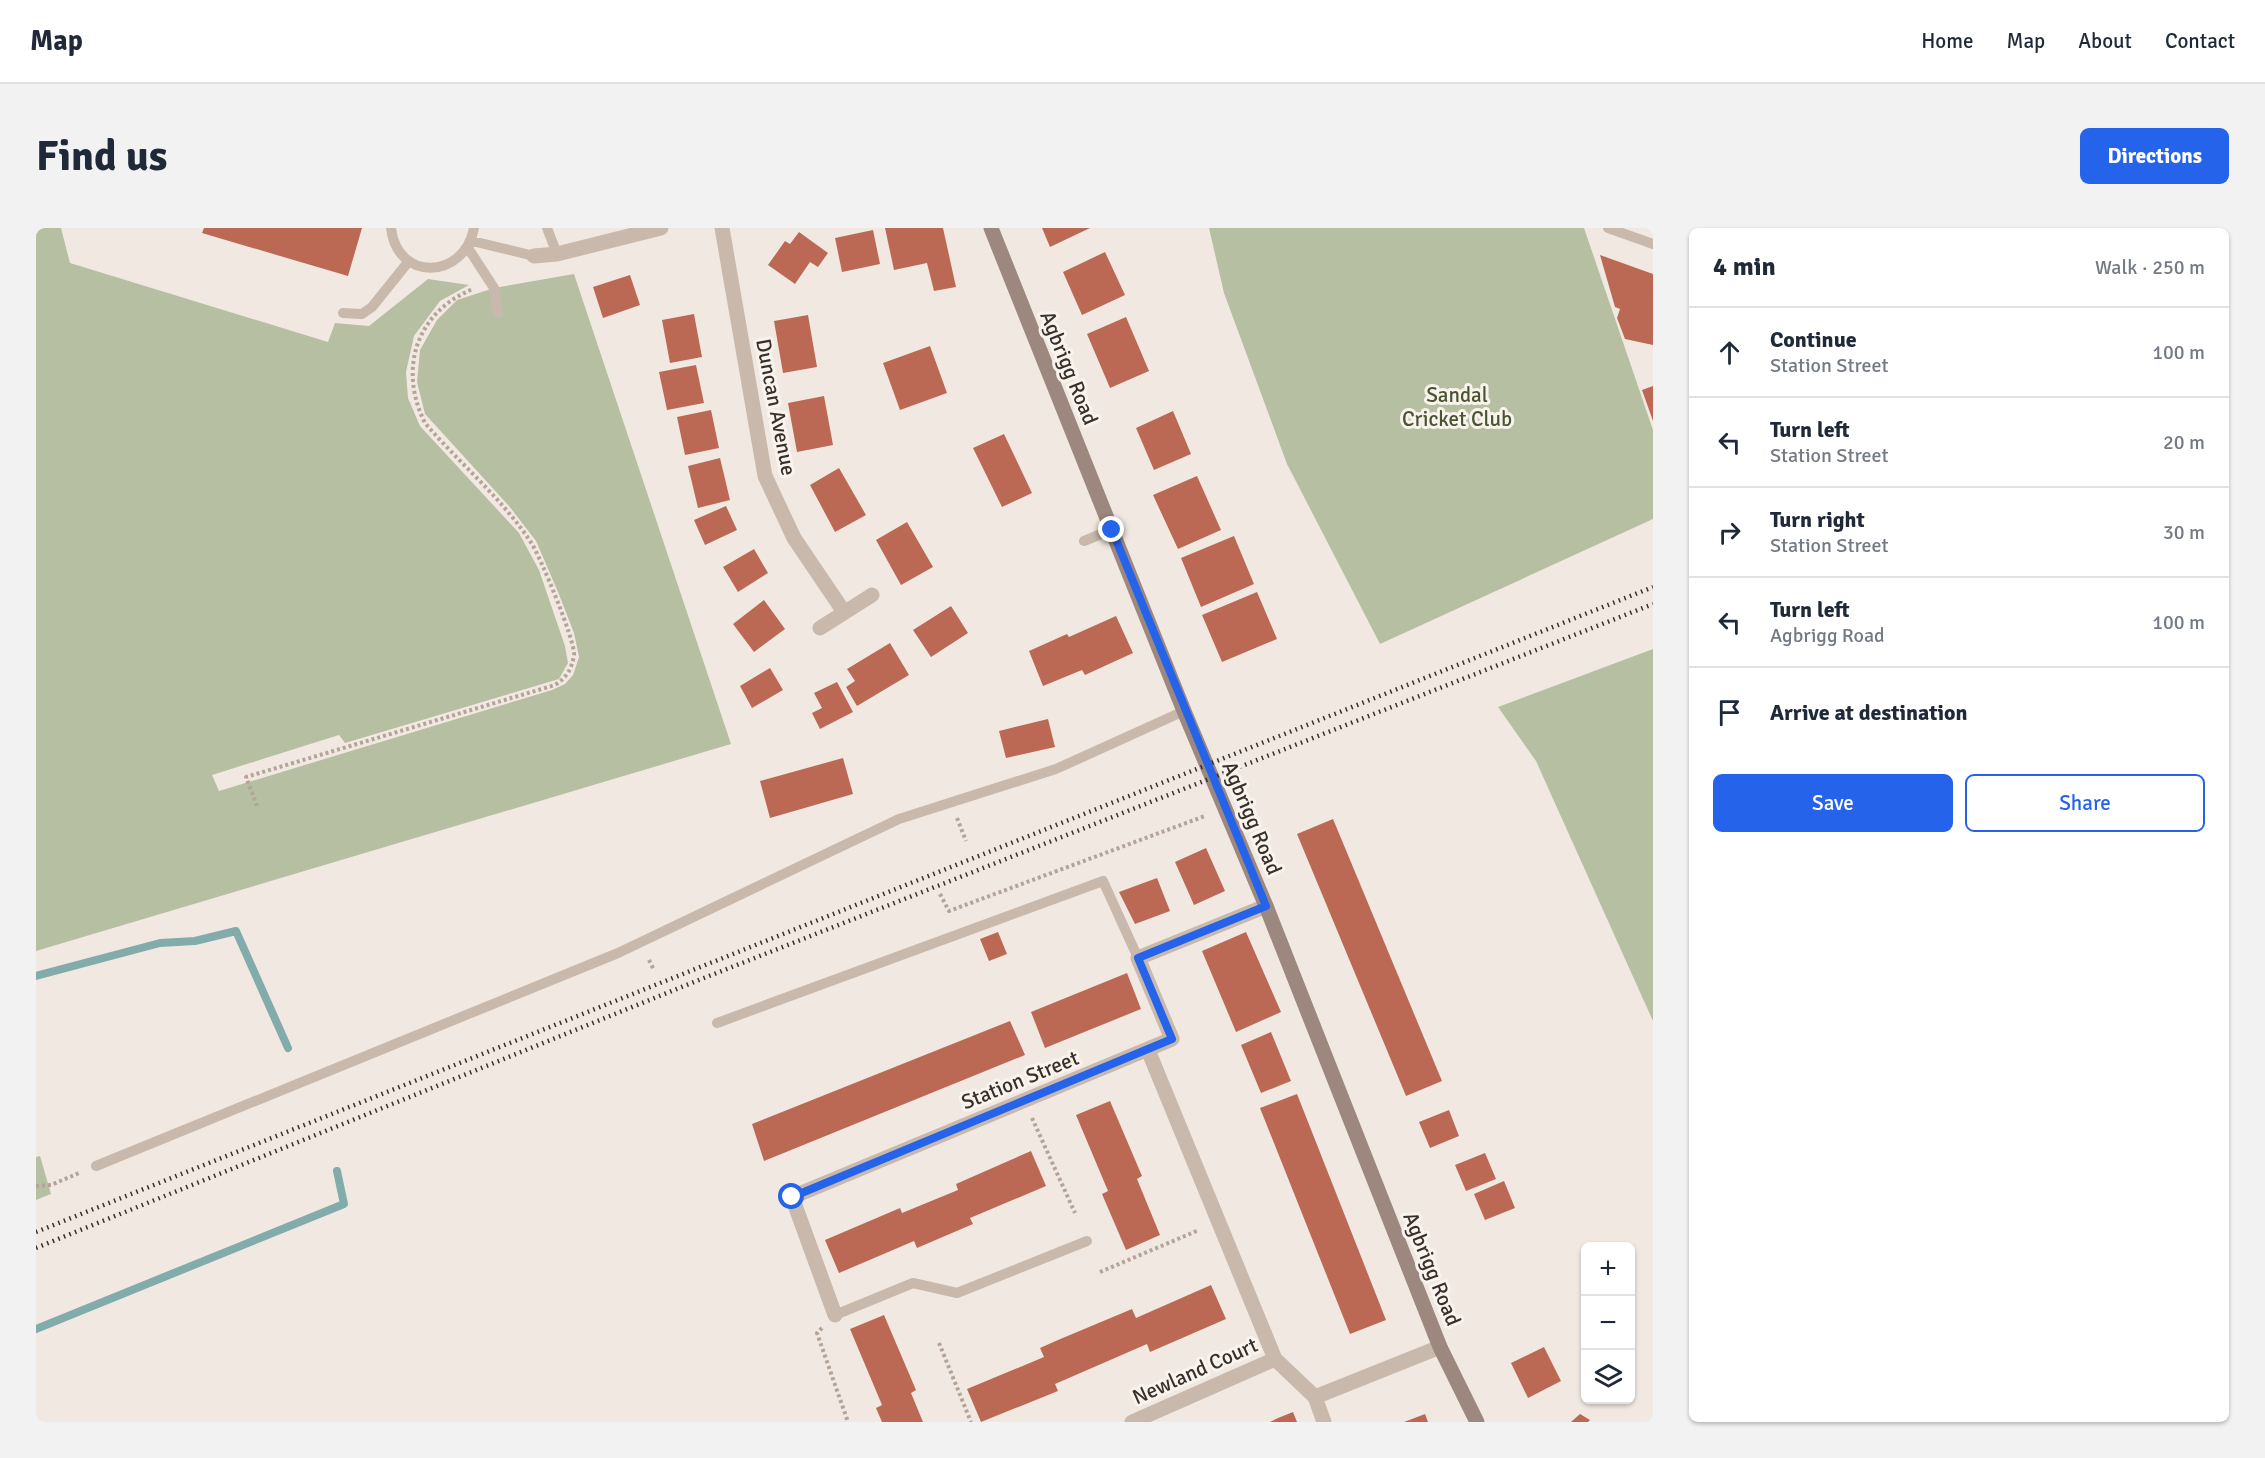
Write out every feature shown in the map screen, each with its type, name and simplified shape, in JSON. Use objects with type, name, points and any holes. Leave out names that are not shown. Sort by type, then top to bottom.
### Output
[{"type":"main road","name":"Agbrigg Road","points":[[991,228],[1184,711],[1266,906],[1440,1347],[1477,1422]]},
{"type":"street","points":[[534,256],[557,254],[661,228]]},
{"type":"street","name":"Duncan Avenue","points":[[722,228],[765,476],[794,538],[844,612]]},
{"type":"street","points":[[820,628],[872,595]]},
{"type":"street","points":[[1138,958],[1266,906]]},
{"type":"street","name":"Station Street","points":[[835,1315],[792,1197],[1172,1039],[1138,958]]},
{"type":"street","points":[[1148,1050],[1275,1359],[1315,1397],[1324,1422]]},
{"type":"street","points":[[1315,1397],[1440,1347]]},
{"type":"street","name":"Newland Court","points":[[1132,1422],[1275,1359]]},
{"type":"lane","points":[[391,228],[399,251],[409,261],[434,268],[448,265],[459,258],[470,245],[474,228]]},
{"type":"lane","points":[[547,228],[557,254]]},
{"type":"lane","points":[[1608,228],[1653,244]]},
{"type":"lane","points":[[470,245],[534,256]]},
{"type":"lane","points":[[470,245],[494,288],[498,313]]},
{"type":"lane","points":[[343,313],[362,314],[372,307],[409,261]]},
{"type":"lane","points":[[1084,541],[1112,530]]},
{"type":"lane","points":[[96,1166],[618,953],[899,819],[1056,769],[1184,711]]},
{"type":"lane","points":[[717,1023],[1103,880],[1138,958]]},
{"type":"lane","points":[[835,1315],[913,1283],[957,1293],[1087,1240]]},
{"type":"path","points":[[257,806],[246,777],[555,685],[565,678],[571,666],[574,653],[567,627],[532,545],[507,511],[425,423],[417,406],[412,384],[419,337],[433,316],[449,301],[490,282]]},
{"type":"path","points":[[940,894],[949,911],[1225,808]]},
{"type":"path","points":[[648,957],[654,970]]},
{"type":"path","points":[[1025,1100],[1075,1213]]},
{"type":"path","points":[[36,1186],[51,1185],[96,1166]]},
{"type":"path","points":[[1100,1272],[1219,1222]]},
{"type":"path","points":[[835,1315],[817,1333],[848,1422]]},
{"type":"path","points":[[939,1343],[971,1422]]},
{"type":"green space","points":[[36,228],[61,228],[70,263],[328,342],[335,323],[369,326],[428,279],[469,285],[440,301],[414,336],[406,372],[408,398],[420,426],[519,533],[539,570],[565,646],[568,663],[559,679],[345,743],[339,735],[212,775],[219,791],[552,690],[565,684],[573,675],[579,657],[574,633],[536,541],[509,506],[425,414],[417,382],[420,350],[437,320],[457,300],[494,288],[574,274],[731,744],[36,951]]},
{"type":"green space","name":"Sandal Cricket Club","points":[[1209,228],[1584,228],[1653,430],[1653,519],[1380,644],[1287,464],[1224,293]]},
{"type":"green space","points":[[1653,649],[1653,1021],[1536,761],[1498,707]]},
{"type":"green space","points":[[40,1156],[51,1194],[36,1200],[36,1157]]},
{"type":"building","points":[[204,228],[362,228],[348,276],[202,233]]},
{"type":"building","points":[[885,228],[943,228],[956,287],[934,291],[927,263],[894,270]]},
{"type":"building","points":[[1042,228],[1090,228],[1050,247]]},
{"type":"building","points":[[873,230],[880,264],[842,272],[835,238]]},
{"type":"building","points":[[799,232],[828,253],[818,267],[810,262],[795,284],[768,265],[785,241],[790,244]]},
{"type":"building","points":[[1105,252],[1125,295],[1082,315],[1063,272]]},
{"type":"building","points":[[1600,255],[1653,274],[1653,345],[1625,339],[1617,318],[1620,309],[1615,307]]},
{"type":"building","points":[[630,275],[640,305],[603,318],[593,287]]},
{"type":"building","points":[[694,314],[702,357],[670,363],[662,320]]},
{"type":"building","points":[[808,315],[817,367],[783,373],[774,321]]},
{"type":"building","points":[[1126,317],[1149,371],[1110,388],[1087,334]]},
{"type":"building","points":[[930,346],[947,393],[900,410],[883,363]]},
{"type":"building","points":[[696,365],[704,403],[667,410],[659,372]]},
{"type":"building","points":[[1653,386],[1653,421],[1642,390]]},
{"type":"building","points":[[824,396],[833,445],[797,452],[788,403]]},
{"type":"building","points":[[711,410],[719,448],[685,455],[677,417]]},
{"type":"building","points":[[1173,411],[1191,454],[1154,470],[1136,428]]},
{"type":"building","points":[[1004,434],[1032,493],[1002,507],[973,448]]},
{"type":"building","points":[[720,458],[730,500],[698,508],[688,466]]},
{"type":"building","points":[[839,468],[866,515],[835,532],[810,485]]},
{"type":"building","points":[[1197,476],[1221,530],[1178,549],[1153,495]]},
{"type":"building","points":[[726,506],[737,530],[705,545],[694,520]]},
{"type":"building","points":[[907,522],[933,567],[901,585],[876,540]]},
{"type":"building","points":[[1234,536],[1254,584],[1201,607],[1181,558]]},
{"type":"building","points":[[754,549],[768,573],[738,592],[723,567]]},
{"type":"building","points":[[1257,592],[1277,639],[1222,662],[1202,615]]},
{"type":"building","points":[[764,600],[785,629],[754,652],[733,624]]},
{"type":"building","points":[[951,606],[968,633],[931,657],[913,630]]},
{"type":"building","points":[[1116,616],[1133,653],[1085,675],[1082,670],[1043,686],[1029,651],[1067,634],[1069,637]]},
{"type":"building","points":[[890,643],[909,675],[857,706],[846,687],[855,681],[847,669]]},
{"type":"building","points":[[770,668],[783,690],[752,708],[740,686]]},
{"type":"building","points":[[837,682],[853,712],[820,729],[812,713],[822,708],[814,693]]},
{"type":"building","points":[[1048,719],[1055,747],[1006,758],[999,731]]},
{"type":"building","points":[[843,758],[853,794],[770,818],[760,781]]},
{"type":"building","points":[[1333,819],[1442,1081],[1406,1096],[1297,834]]},
{"type":"building","points":[[1206,848],[1225,891],[1194,905],[1175,862]]},
{"type":"building","points":[[1157,878],[1170,911],[1135,924],[1119,892]]},
{"type":"building","points":[[998,932],[1007,954],[989,961],[980,939]]},
{"type":"building","points":[[1246,932],[1281,1012],[1236,1032],[1202,951]]},
{"type":"building","points":[[1127,973],[1141,1009],[1045,1048],[1031,1012]]},
{"type":"building","points":[[1010,1021],[1025,1055],[764,1161],[752,1124]]},
{"type":"building","points":[[1271,1032],[1291,1081],[1261,1093],[1241,1045]]},
{"type":"building","points":[[1297,1094],[1386,1320],[1350,1334],[1260,1108]]},
{"type":"building","points":[[1110,1101],[1142,1176],[1137,1179],[1160,1235],[1126,1250],[1102,1194],[1108,1191],[1076,1115]]},
{"type":"building","points":[[1449,1110],[1459,1136],[1430,1148],[1419,1122]]},
{"type":"building","points":[[1031,1151],[1046,1186],[970,1218],[973,1224],[917,1248],[914,1241],[839,1273],[825,1240],[900,1208],[902,1213],[958,1190],[956,1184]]},
{"type":"building","points":[[1485,1153],[1496,1179],[1466,1191],[1455,1165]]},
{"type":"building","points":[[1504,1181],[1515,1208],[1485,1220],[1474,1194]]},
{"type":"building","points":[[1211,1285],[1226,1319],[1150,1352],[1147,1344],[1055,1384],[1058,1391],[981,1422],[967,1389],[1044,1357],[1040,1348],[1058,1340],[1132,1309],[1136,1318]]},
{"type":"building","points":[[884,1315],[916,1390],[911,1393],[923,1422],[882,1422],[876,1408],[882,1405],[850,1329]]},
{"type":"building","points":[[1544,1347],[1561,1381],[1528,1398],[1511,1363]]},
{"type":"building","points":[[1293,1412],[1297,1422],[1270,1422],[1278,1418]]},
{"type":"building","points":[[1425,1414],[1428,1422],[1404,1422]]},
{"type":"building","points":[[1580,1414],[1590,1420],[1571,1422]]},
{"type":"waterway","points":[[36,976],[160,943],[195,941],[236,931],[288,1048]]},
{"type":"waterway","points":[[36,1329],[344,1204],[337,1171]]},
{"type":"railway","points":[[36,1232],[1653,587]]},
{"type":"railway","points":[[36,1248],[704,978],[1653,604]]},
{"type":"route","points":[[792,1197],[1172,1039],[1138,958],[1266,906],[1184,711],[1112,530]]}]
